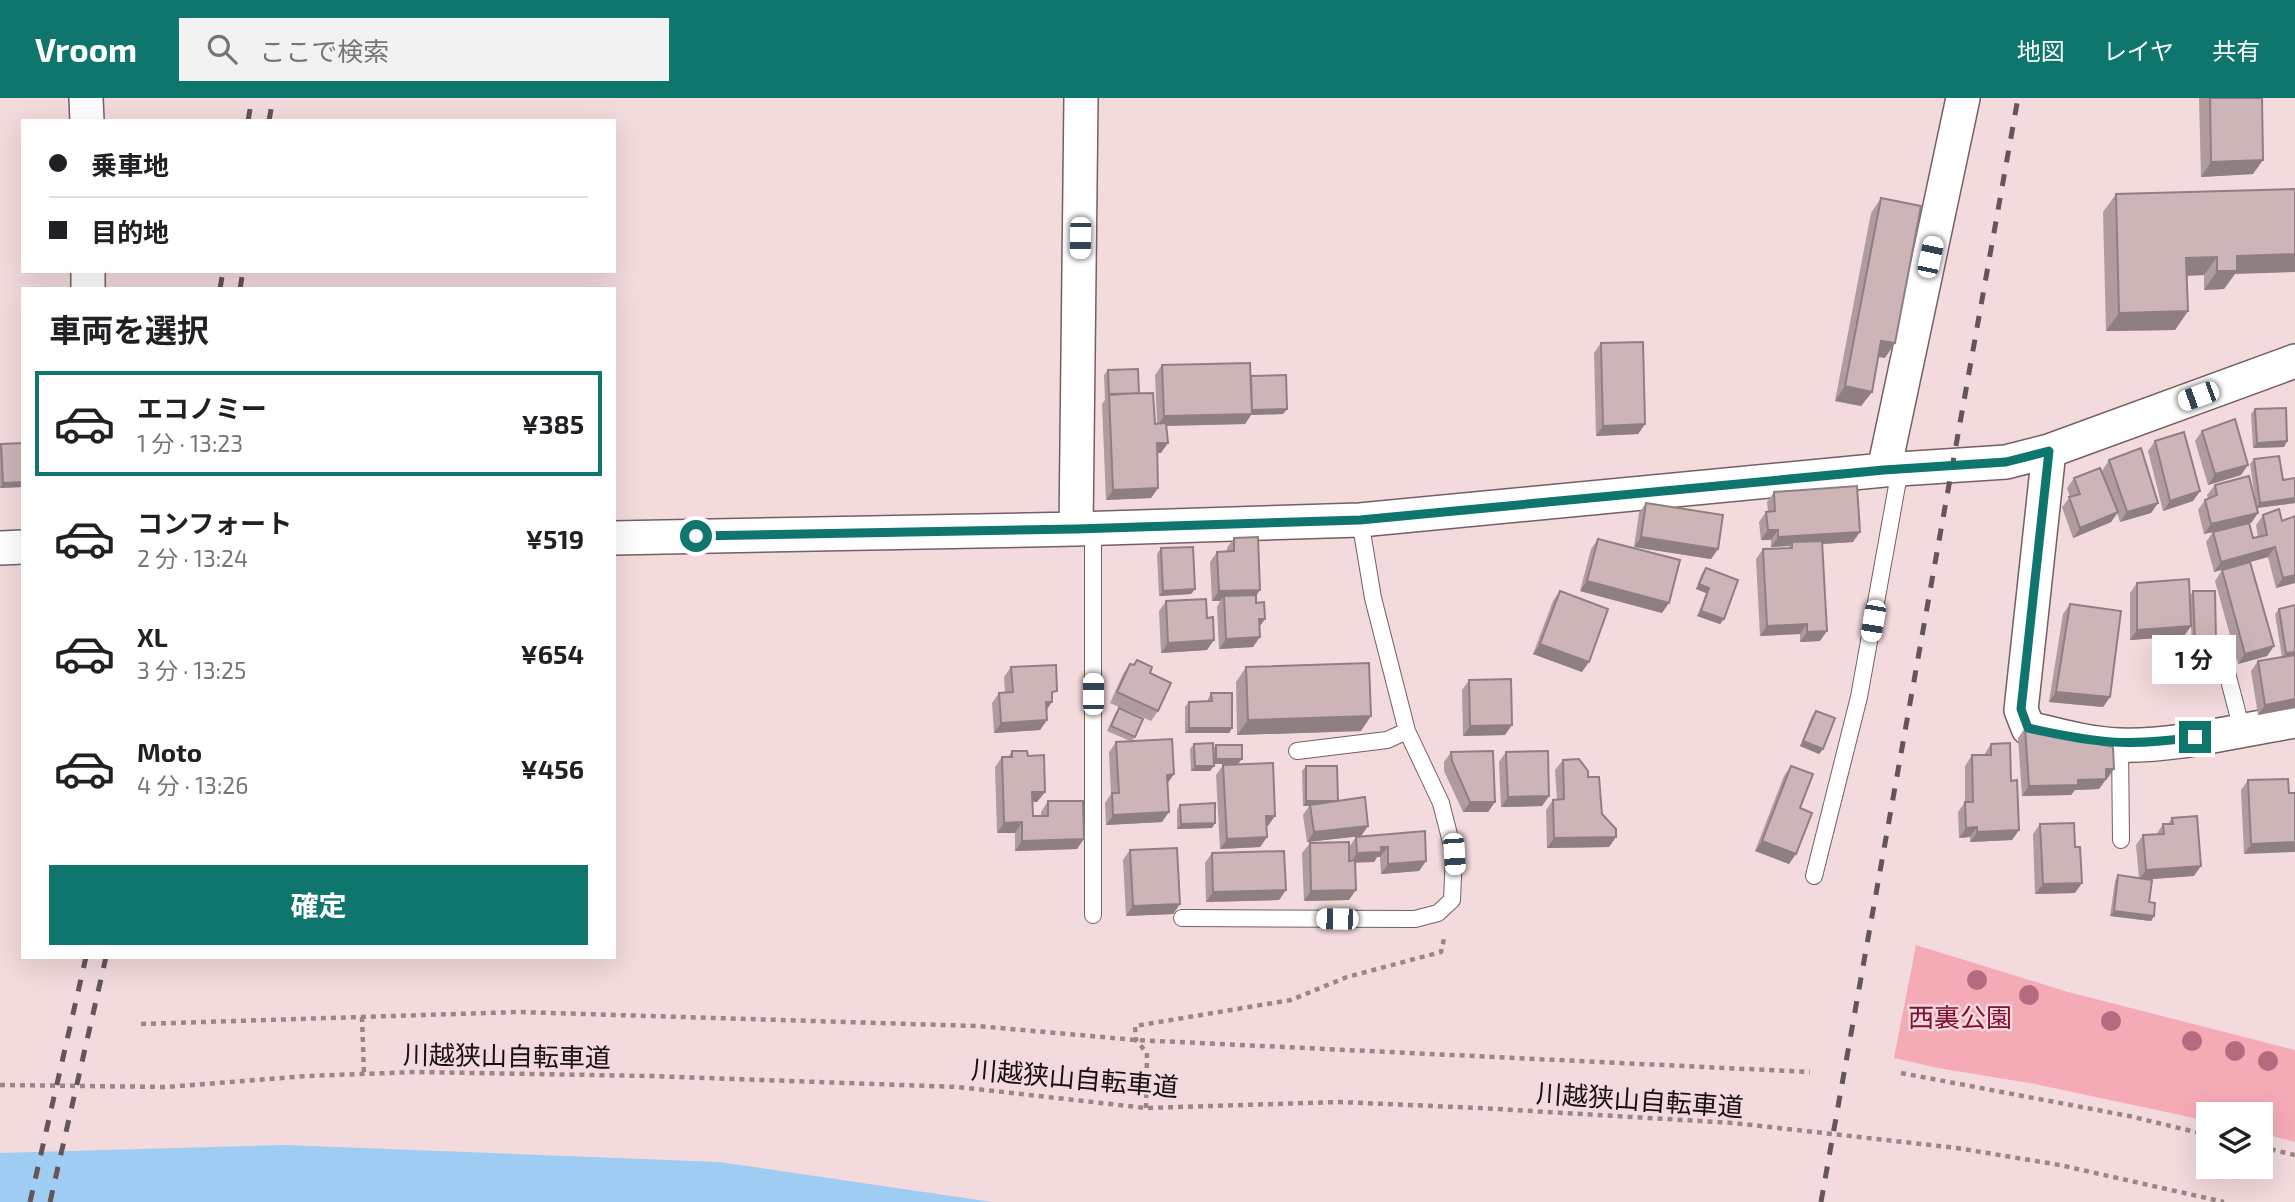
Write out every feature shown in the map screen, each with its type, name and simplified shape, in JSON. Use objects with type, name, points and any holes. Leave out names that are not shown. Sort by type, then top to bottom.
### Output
[{"type":"street","points":[[86,98],[87,119]]},
{"type":"street","points":[[1082,98],[1084,529]]},
{"type":"street","points":[[1892,469],[1963,98]]},
{"type":"street","points":[[616,538],[1084,529],[1360,520],[1892,469],[2006,462],[2049,451],[2294,368]]},
{"type":"street","points":[[2049,451],[2021,709],[2028,728],[2084,741],[2120,745],[2295,721]]},
{"type":"street","points":[[0,548],[21,547]]},
{"type":"lane","points":[[1814,876],[1859,696],[1892,469]]},
{"type":"lane","points":[[1182,918],[1415,919],[1438,913],[1452,900],[1454,854],[1441,803],[1408,731],[1373,598],[1360,520]]},
{"type":"lane","points":[[1084,529],[1093,915]]},
{"type":"lane","points":[[2221,649],[2242,730]]},
{"type":"lane","points":[[1297,751],[1387,740],[1408,731]]},
{"type":"lane","points":[[2120,745],[2120,840]]},
{"type":"path","points":[[1146,1108],[1147,1053],[1136,1040],[1135,1026],[1291,1000],[1347,977],[1441,952],[1452,900]]},
{"type":"path","points":[[141,1024],[518,1012],[976,1026],[1136,1040],[1810,1072]]},
{"type":"path","points":[[362,1017],[364,1074]]},
{"type":"path","points":[[1901,1073],[2129,1116],[2196,1132]]},
{"type":"path","name":"川越狭山自転車道","points":[[0,1085],[167,1087],[364,1074],[651,1076],[958,1087],[1146,1108],[1339,1102],[1734,1123],[1957,1148],[2060,1165],[2224,1202]]},
{"type":"path","points":[[2273,1150],[2295,1155]]},
{"type":"green space","name":"西裏公園","points":[[1916,945],[2068,992],[2295,1050],[2295,1142],[2273,1136],[2273,1102],[2196,1102],[2196,1118],[2035,1084],[1894,1058]]},
{"type":"water","points":[[285,1145],[719,1162],[992,1202],[0,1202],[0,1153]]},
{"type":"building","points":[[2210,98],[2262,98],[2263,160],[2211,162]]},
{"type":"building","points":[[2295,189],[2295,254],[2237,256],[2237,271],[2217,271],[2217,257],[2186,258],[2188,311],[2119,313],[2116,194]]},
{"type":"building","points":[[1881,198],[1921,206],[1895,343],[1881,341],[1872,392],[1845,386]]},
{"type":"building","points":[[1643,342],[1645,424],[1603,426],[1601,343]]},
{"type":"building","points":[[1250,363],[1252,414],[1164,416],[1162,365]]},
{"type":"building","points":[[1138,369],[1139,393],[1109,395],[1108,370]]},
{"type":"building","points":[[1286,375],[1287,409],[1252,410],[1251,376]]},
{"type":"building","points":[[1153,393],[1155,424],[1166,423],[1168,443],[1157,443],[1158,488],[1113,490],[1109,394]]},
{"type":"building","points":[[2286,408],[2287,441],[2257,443],[2255,409]]},
{"type":"building","points":[[2235,419],[2248,465],[2215,474],[2202,431]]},
{"type":"building","points":[[2184,432],[2200,491],[2170,501],[2155,441]]},
{"type":"building","points":[[21,443],[21,482],[3,483],[1,444]]},
{"type":"building","points":[[2141,448],[2158,503],[2127,512],[2109,460]]},
{"type":"building","points":[[2279,456],[2283,480],[2295,478],[2295,498],[2260,503],[2254,459]]},
{"type":"building","points":[[2100,468],[2118,512],[2080,528],[2069,497],[2080,494],[2074,478]]},
{"type":"building","points":[[2249,476],[2258,513],[2211,524],[2205,500],[2217,495],[2215,485]]},
{"type":"building","points":[[1857,486],[1860,532],[1778,537],[1778,530],[1768,530],[1766,512],[1775,511],[1774,492]]},
{"type":"building","points":[[1646,503],[1723,515],[1718,549],[1641,537]]},
{"type":"building","points":[[2279,509],[2282,521],[2295,516],[2295,575],[2283,578],[2275,547],[2221,562],[2213,532],[2249,523],[2253,538],[2267,535],[2263,515]]},
{"type":"building","points":[[1258,537],[1260,590],[1219,591],[1217,552],[1234,551],[1234,538]]},
{"type":"building","points":[[1598,539],[1680,560],[1669,603],[1587,581]]},
{"type":"building","points":[[1822,541],[1827,631],[1807,632],[1807,624],[1767,626],[1763,549],[1792,548],[1792,542]]},
{"type":"building","points":[[1193,547],[1195,589],[1163,591],[1161,548]]},
{"type":"building","points":[[2250,562],[2274,646],[2245,654],[2222,570]]},
{"type":"building","points":[[1706,568],[1738,580],[1724,619],[1701,611],[1709,588],[1699,584]]},
{"type":"building","points":[[2189,579],[2191,626],[2137,630],[2137,583]]},
{"type":"building","points":[[1560,591],[1608,609],[1589,662],[1540,644]]},
{"type":"building","points":[[2193,591],[2215,591],[2216,640],[2195,641]]},
{"type":"building","points":[[1256,595],[1256,603],[1264,602],[1265,619],[1259,619],[1260,637],[1226,639],[1224,596]]},
{"type":"building","points":[[1206,599],[1207,618],[1213,617],[1214,640],[1168,643],[1166,601]]},
{"type":"building","points":[[2070,604],[2121,611],[2110,697],[2056,692]]},
{"type":"building","points":[[2295,605],[2295,652],[2286,653],[2279,609]]},
{"type":"building","points":[[2295,655],[2295,699],[2265,705],[2258,661]]},
{"type":"building","points":[[1137,660],[1152,667],[1150,673],[1171,683],[1158,711],[1117,692],[1130,664],[1134,665]]},
{"type":"building","points":[[1369,663],[1371,716],[1248,720],[1246,667]]},
{"type":"building","points":[[1056,665],[1057,691],[1052,692],[1052,702],[1046,702],[1047,720],[1001,723],[999,693],[1013,692],[1011,667]]},
{"type":"building","points":[[1511,679],[1512,725],[1470,726],[1469,680]]},
{"type":"building","points":[[1211,693],[1232,693],[1232,728],[1189,728],[1189,702],[1212,701]]},
{"type":"building","points":[[1119,708],[1143,719],[1135,737],[1111,726]]},
{"type":"building","points":[[1816,711],[1835,718],[1823,749],[1803,741]]},
{"type":"building","points":[[2025,728],[2113,747],[2114,769],[2106,769],[2106,779],[2078,780],[2078,785],[2029,786]]},
{"type":"building","points":[[1172,739],[1174,774],[1167,775],[1169,812],[1113,815],[1112,793],[1119,793],[1116,742]]},
{"type":"building","points":[[1213,743],[1214,766],[1195,766],[1194,744]]},
{"type":"building","points":[[2010,743],[2011,781],[2017,780],[2019,830],[1977,832],[1977,827],[1966,828],[1965,802],[1973,802],[1972,755],[1991,755],[1991,744]]},
{"type":"building","points":[[1216,745],[1242,745],[1242,759],[1216,759]]},
{"type":"building","points":[[1012,751],[1027,751],[1028,756],[1044,755],[1045,792],[1032,792],[1033,816],[1048,816],[1048,801],[1083,801],[1084,839],[1022,841],[1022,822],[1004,823],[1002,757],[1012,757]]},
{"type":"building","points":[[1493,751],[1495,802],[1470,802],[1452,761],[1451,752]]},
{"type":"building","points":[[1548,751],[1549,796],[1508,797],[1506,752]]},
{"type":"building","points":[[1579,759],[1588,771],[1588,777],[1599,777],[1602,814],[1616,829],[1616,837],[1554,838],[1553,800],[1564,799],[1563,760]]},
{"type":"building","points":[[1273,763],[1275,816],[1266,816],[1267,837],[1227,839],[1223,765]]},
{"type":"building","points":[[1306,766],[1337,766],[1338,801],[1306,801]]},
{"type":"building","points":[[1791,766],[1813,774],[1800,808],[1812,813],[1796,854],[1762,841]]},
{"type":"building","points":[[2288,779],[2289,793],[2295,793],[2295,842],[2251,844],[2248,780]]},
{"type":"building","points":[[1365,797],[1368,826],[1314,832],[1310,805]]},
{"type":"building","points":[[1215,803],[1215,823],[1181,824],[1180,805]]},
{"type":"building","points":[[2197,816],[2201,866],[2146,870],[2143,835],[2164,834],[2163,824],[2173,824],[2172,818]]},
{"type":"building","points":[[2074,823],[2075,847],[2080,847],[2082,883],[2043,884],[2040,824]]},
{"type":"building","points":[[1425,831],[1426,861],[1388,864],[1388,847],[1381,847],[1381,852],[1357,853],[1356,837]]},
{"type":"building","points":[[1349,842],[1349,861],[1355,860],[1356,890],[1311,891],[1310,843]]},
{"type":"building","points":[[1177,848],[1180,904],[1133,906],[1130,850]]},
{"type":"building","points":[[1284,851],[1286,890],[1213,892],[1212,853]]},
{"type":"building","points":[[2118,875],[2152,880],[2149,902],[2155,903],[2154,916],[2114,911]]},
{"type":"railway","points":[[248,119],[252,98]]},
{"type":"railway","points":[[269,119],[273,98]]},
{"type":"railway","points":[[1821,1202],[2018,98]]},
{"type":"railway","points":[[220,287],[223,273]]},
{"type":"railway","points":[[240,287],[243,273]]},
{"type":"railway","points":[[30,1202],[86,959]]},
{"type":"railway","points":[[50,1202],[106,959]]},
{"type":"route","points":[[696,536],[1076,529],[1360,520],[1884,470],[2006,462],[2049,451],[2021,709],[2028,728],[2084,741],[2120,745],[2195,737]]}]
